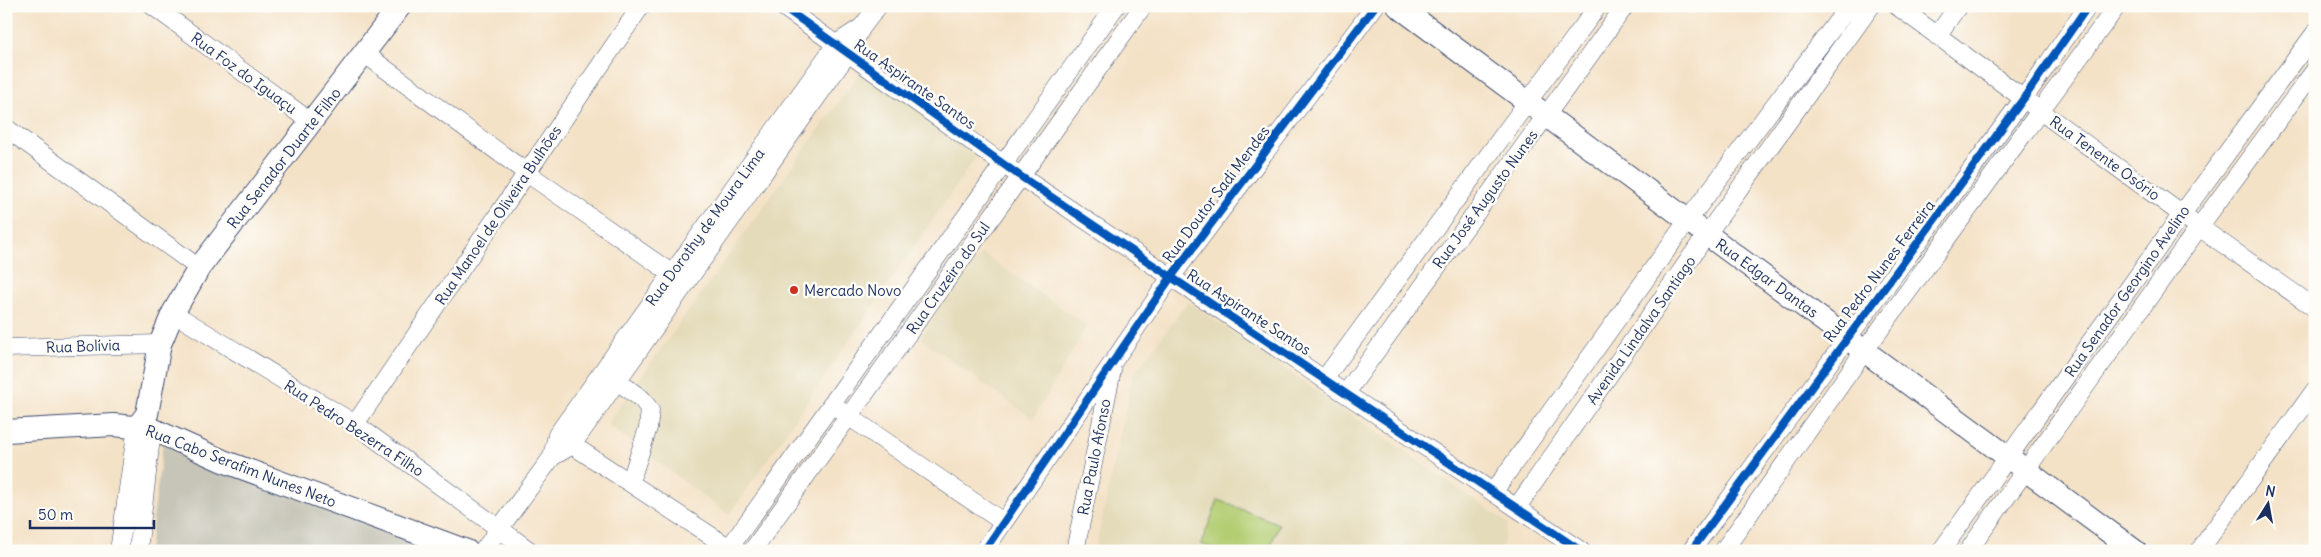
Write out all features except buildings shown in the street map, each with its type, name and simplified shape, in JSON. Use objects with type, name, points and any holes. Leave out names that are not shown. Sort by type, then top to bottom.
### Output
[{"type":"main road","name":"Rua Senador Duarte Filho","points":[[145,423],[160,344],[173,313],[199,268],[400,6]]},
{"type":"main road","name":"Rua Edgar Dantas","points":[[1398,6],[2019,463],[2135,551]]},
{"type":"main road","name":"Rua Cabo Serafim Nunes Neto","points":[[6,432],[145,423],[223,461],[467,551]]},
{"type":"street","name":"Rua Foz do Iguaçu","points":[[153,6],[311,122]]},
{"type":"street","name":"Rua Manoel de Oliveira Bulhões","points":[[355,424],[641,6]]},
{"type":"street","name":"Rua Aspirante Santos","points":[[782,6],[1020,176],[1325,378],[1581,551]]},
{"type":"street","name":"Rua Dorothy de Moura Lima","points":[[552,457],[557,435],[679,279],[842,49],[878,6]]},
{"type":"street","name":"Rua Cruzeiro do Sul","points":[[730,550],[1116,6]]},
{"type":"street","name":"Rua Cruzeiro do Sul","points":[[752,551],[1143,6]]},
{"type":"street","name":"Rua Doutor Sadi Mendes","points":[[984,551],[1171,277],[1375,6]]},
{"type":"street","name":"Rua José Augusto Nunes","points":[[1325,378],[1598,6]]},
{"type":"street","name":"Rua José Augusto Nunes","points":[[1346,393],[1625,6]]},
{"type":"street","name":"Avenida Lindalva Santiago","points":[[1494,491],[1688,220],[1849,6]]},
{"type":"street","name":"Avenida Lindalva Santiago","points":[[1517,507],[1707,234],[1871,6]]},
{"type":"street","name":"Rua Tenente Osório","points":[[1897,6],[2199,227],[2315,308]]},
{"type":"street","points":[[1937,36],[1958,6]]},
{"type":"street","name":"Rua Pedro Nunes Ferreira","points":[[1691,551],[1847,336],[2024,98],[2088,6]]},
{"type":"street","points":[[1723,551],[1866,350],[2117,6]]},
{"type":"street","name":"Rua Senador Georgino Avelino","points":[[1968,551],[2019,463],[2182,214],[2315,33]]},
{"type":"street","points":[[365,54],[527,173],[679,279]]},
{"type":"street","name":"Rua Senador Georgino Avelino","points":[[1941,551],[2019,463],[2199,227],[2315,70]]},
{"type":"street","points":[[1046,106],[1063,118]]},
{"type":"street","points":[[6,128],[199,268]]},
{"type":"street","name":"Rua Dorothy de Moura Lima","points":[[483,551],[552,457],[572,445],[617,381],[679,279]]},
{"type":"street","name":"Rua Pedro Bezerra Filho","points":[[173,313],[355,424],[530,551]]},
{"type":"street","name":"Rua Bolívia","points":[[8,347],[160,344]]},
{"type":"street","name":"Rua Paulo Afonso","points":[[1075,551],[1113,362]]},
{"type":"street","points":[[617,381],[642,399],[650,410],[648,428],[630,483]]},
{"type":"street","points":[[2199,551],[2315,390]]},
{"type":"street","points":[[832,404],[1003,522]]},
{"type":"street","points":[[119,551],[145,423]]},
{"type":"street","points":[[138,551],[145,423]]},
{"type":"street","points":[[557,435],[730,550]]},
{"type":"shaded area","name":"Mercado Novo","points":[[861,71],[944,124],[976,157],[729,515],[607,424]]},
{"type":"shaded area","points":[[982,253],[1087,326],[1033,419],[920,338],[964,273]]},
{"type":"shaded area","points":[[1188,302],[1508,523],[1501,551],[1095,551],[1133,375]]},
{"type":"shaded area","points":[[163,443],[456,551],[149,551]]},
{"type":"green space","points":[[1218,500],[1279,524],[1269,551],[1219,551],[1201,544]]},
{"type":"cycle path","points":[[782,6],[1020,176],[1581,551]]},
{"type":"cycle path","points":[[984,551],[1171,277],[1375,6]]},
{"type":"cycle path","points":[[1691,551],[2024,98],[2088,6]]},
{"type":"place","name":"Mercado Novo","points":[[794,290]]}]
